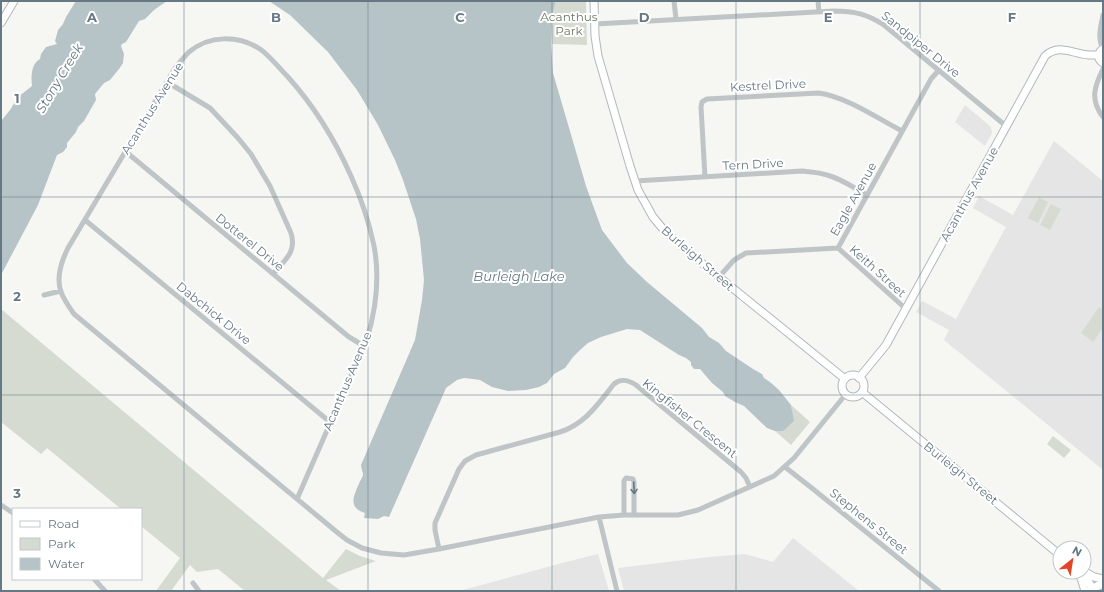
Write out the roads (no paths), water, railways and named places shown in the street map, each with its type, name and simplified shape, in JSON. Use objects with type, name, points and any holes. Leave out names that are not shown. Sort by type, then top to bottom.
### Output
[{"type":"main road","points":[[1090,590],[1103,583]]},
{"type":"street","points":[[1,23],[14,1]]},
{"type":"street","name":"Burleigh Street","points":[[594,1],[598,56],[635,181],[638,190],[648,208],[663,229],[683,247],[845,379]]},
{"type":"street","points":[[674,1],[676,19]]},
{"type":"street","points":[[818,1],[819,12]]},
{"type":"street","name":"Sandpiper Drive","points":[[595,24],[819,12],[856,12],[884,25],[1006,126]]},
{"type":"street","points":[[1103,15],[1100,32],[1102,50],[1099,60],[1103,63]]},
{"type":"street","name":"Acanthus Avenue","points":[[297,498],[364,346],[370,328],[376,300],[377,271],[374,246],[360,196],[352,176],[333,139],[311,106],[294,84],[267,55],[253,45],[235,39],[215,39],[198,46],[184,57],[175,68],[68,248],[62,260],[60,273],[61,291],[74,314],[342,536],[352,543],[362,548],[404,555],[599,517],[624,515],[678,515],[698,510],[774,476],[794,458],[846,394]]},
{"type":"street","name":"Acanthus Avenue","points":[[859,378],[886,345],[1043,60],[1050,52],[1061,49],[1088,55],[1102,50]]},
{"type":"street","points":[[1103,69],[1096,82],[1095,96],[1097,107],[1103,117]]},
{"type":"street","name":"Eagle Avenue","points":[[719,277],[734,260],[746,253],[838,248],[931,79],[939,70]]},
{"type":"street","points":[[167,82],[210,108],[224,122],[251,154],[270,186],[293,239],[292,251],[273,274]]},
{"type":"street","name":"Kestrel Drive","points":[[705,177],[701,107],[702,102],[707,99],[819,93],[847,101],[902,131]]},
{"type":"street","name":"Dotterel Drive","points":[[125,152],[349,337],[364,346]]},
{"type":"street","name":"Tern Drive","points":[[635,181],[802,171],[827,175],[842,181],[867,195]]},
{"type":"street","name":"Dabchick Drive","points":[[84,220],[330,422]]},
{"type":"street","name":"Keith Street","points":[[838,248],[906,309]]},
{"type":"street","points":[[44,295],[61,291]]},
{"type":"street","points":[[853,376],[859,378],[864,386],[862,392],[856,396],[849,396],[846,394],[842,386],[845,379],[853,376]]},
{"type":"street","name":"Kingfisher Crescent","points":[[439,549],[435,523],[459,469],[465,461],[476,455],[572,428],[586,418],[614,384],[620,380],[629,381],[636,386],[734,466],[746,478],[750,488]]},
{"type":"street","name":"Burleigh Street","points":[[862,392],[1052,548]]},
{"type":"street","name":"Stephens Street","points":[[785,467],[939,591]]},
{"type":"street","points":[[624,515],[624,481],[626,478],[633,479],[634,482],[634,515]]},
{"type":"street","points":[[1,505],[12,512]]},
{"type":"street","points":[[599,517],[617,591]]},
{"type":"street","points":[[1092,576],[1103,578]]},
{"type":"street","points":[[95,580],[105,591]]},
{"type":"street","points":[[1082,580],[1090,590]]},
{"type":"street","points":[[1087,580],[1090,590]]},
{"type":"street","points":[[193,583],[199,591]]},
{"type":"water","name":"Stony Creek","points":[[76,1],[167,1],[154,10],[145,19],[139,21],[126,42],[122,44],[121,46],[124,54],[123,63],[110,80],[104,83],[95,94],[96,100],[84,121],[67,143],[67,147],[63,152],[57,155],[38,205],[1,275],[1,121],[18,97],[32,86],[33,67],[40,59],[41,54],[46,47],[57,44],[55,41],[58,30]]},
{"type":"water","name":"Burleigh Lake","points":[[269,1],[556,1],[552,16],[551,45],[553,73],[586,186],[602,230],[627,263],[647,282],[702,328],[709,337],[719,343],[726,351],[762,374],[764,378],[779,390],[791,405],[794,421],[783,431],[775,431],[767,428],[744,406],[725,396],[723,392],[712,383],[700,369],[694,369],[691,362],[686,358],[640,330],[627,329],[601,337],[588,343],[573,357],[565,368],[554,374],[547,383],[539,387],[526,390],[508,391],[492,387],[480,380],[464,378],[457,380],[446,388],[389,517],[384,516],[378,519],[364,518],[365,513],[359,510],[354,504],[354,495],[363,475],[361,465],[415,340],[424,280],[420,239],[416,219],[395,160],[378,125],[357,90],[328,52],[290,15]]},
{"type":"park label","name":"Acanthus Park","points":[[569,23]]}]
